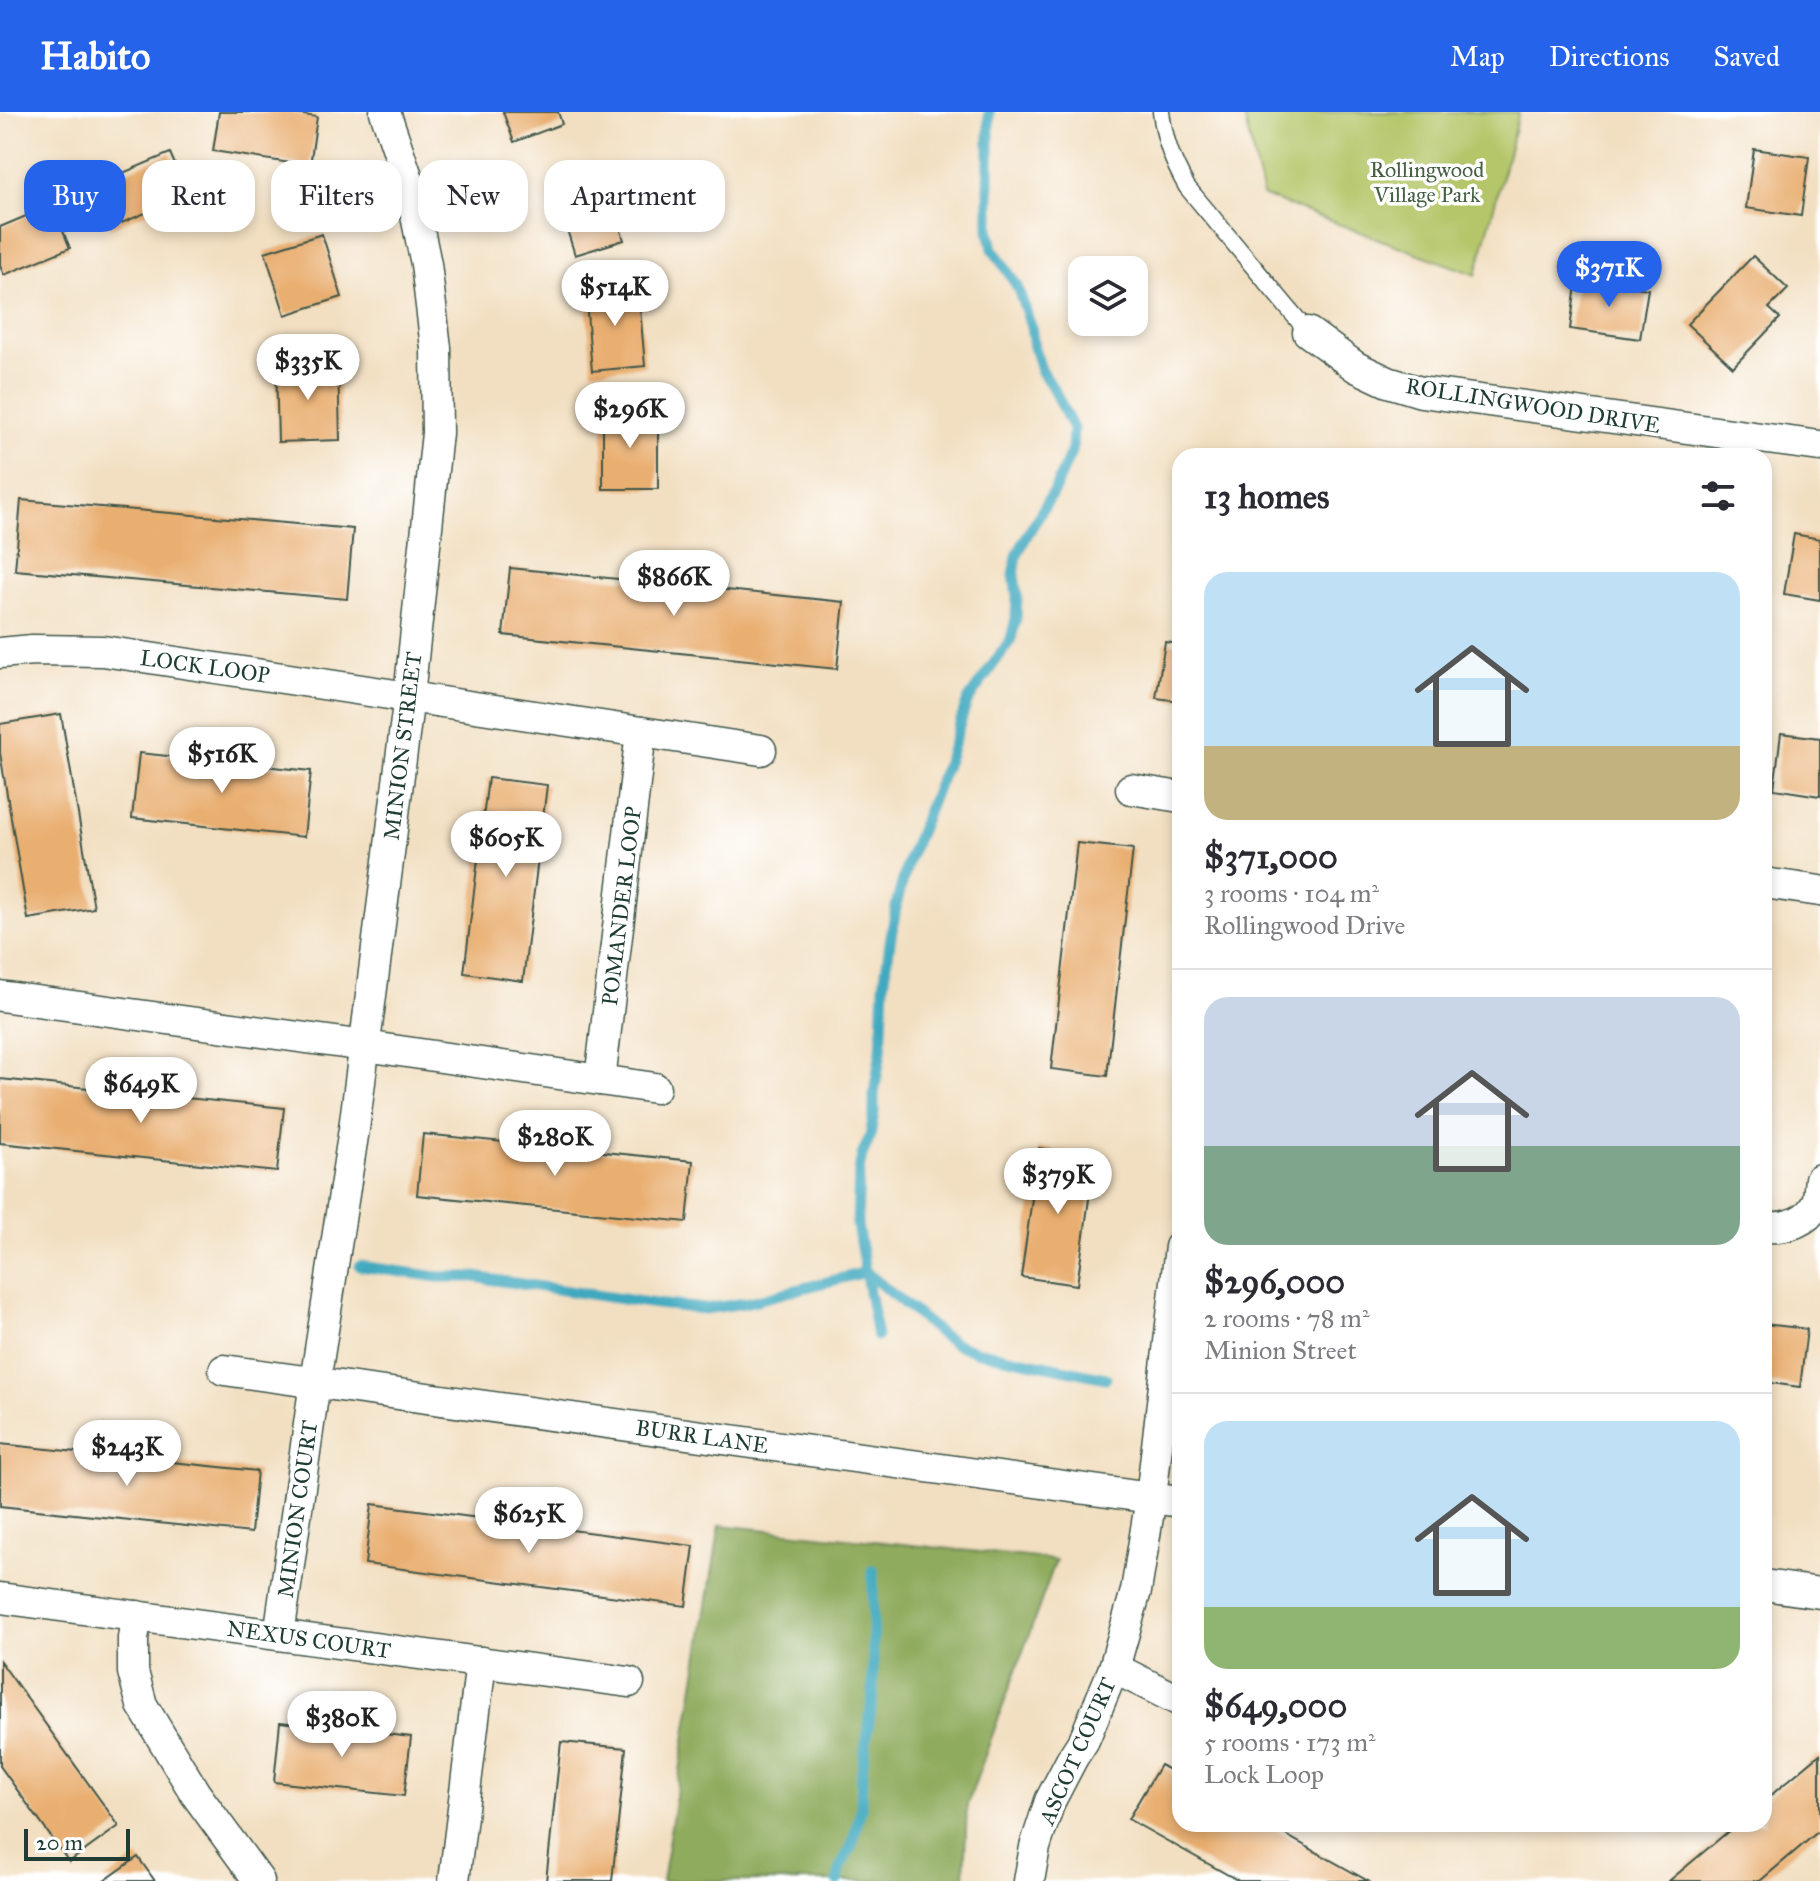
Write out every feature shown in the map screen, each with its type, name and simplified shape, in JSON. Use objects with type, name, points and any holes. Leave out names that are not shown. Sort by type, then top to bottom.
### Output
[{"type":"street","name":"MINION STREET","points":[[315,1382],[365,1046],[409,696],[437,433],[436,348],[426,264],[409,182],[385,112]]},
{"type":"street","name":"ROLLINGWOOD DRIVE","points":[[1308,332],[1356,367],[1388,382],[1421,392],[1820,446]]},
{"type":"street","name":"LOCK LOOP","points":[[0,653],[103,651],[409,696]]},
{"type":"street","points":[[409,696],[761,750]]},
{"type":"street","name":"POMANDER LOOP","points":[[600,1080],[641,732]]},
{"type":"street","points":[[1131,789],[1172,796]]},
{"type":"street","points":[[1772,884],[1820,891]]},
{"type":"street","points":[[0,996],[655,1088]]},
{"type":"street","points":[[1772,1228],[1800,1222],[1813,1209],[1818,1199],[1820,1179]]},
{"type":"street","name":"BURR LANE","points":[[224,1370],[1165,1500]]},
{"type":"street","name":"MINION COURT","points":[[279,1635],[315,1382]]},
{"type":"street","name":"ASCOT COURT","points":[[1029,1881],[1035,1847],[1050,1801],[1084,1740],[1114,1668],[1165,1500],[1172,1382]]},
{"type":"street","points":[[1772,1586],[1820,1593]]},
{"type":"street","name":"NEXUS COURT","points":[[0,1598],[629,1682]]},
{"type":"street","points":[[137,1616],[133,1638],[133,1672],[142,1705],[195,1793],[259,1881]]},
{"type":"street","points":[[454,1881],[481,1662]]},
{"type":"street","points":[[1114,1668],[1172,1697]]},
{"type":"lane","points":[[1161,112],[1174,164],[1187,187],[1308,332]]},
{"type":"green space","name":"Rollingwood Village Park","points":[[1243,112],[1519,112],[1476,275],[1263,196]]},
{"type":"green space","points":[[720,1525],[1056,1560],[967,1805],[964,1881],[662,1881]]},
{"type":"building","points":[[219,112],[283,112],[317,117],[311,160],[271,160],[213,151]]},
{"type":"building","points":[[503,112],[558,112],[562,124],[514,142]]},
{"type":"building","points":[[1754,149],[1809,157],[1801,216],[1746,208]]},
{"type":"building","points":[[170,153],[173,160],[153,160]]},
{"type":"building","points":[[142,165],[142,214],[126,221],[126,172]]},
{"type":"building","points":[[24,217],[24,232],[63,232],[70,248],[4,275],[0,266],[0,227]]},
{"type":"building","points":[[568,232],[621,232],[624,240],[575,255]]},
{"type":"building","points":[[322,234],[342,297],[285,315],[265,252]]},
{"type":"building","points":[[1753,256],[1788,289],[1769,308],[1780,318],[1733,367],[1687,324]]},
{"type":"building","points":[[1577,278],[1648,289],[1640,339],[1570,329]]},
{"type":"building","points":[[638,285],[645,366],[592,371],[585,289]]},
{"type":"building","points":[[338,363],[340,440],[278,442],[276,364]]},
{"type":"building","points":[[603,411],[658,411],[658,489],[603,489]]},
{"type":"building","points":[[21,500],[353,529],[347,599],[15,570]]},
{"type":"building","points":[[1794,534],[1820,539],[1820,600],[1784,594]]},
{"type":"building","points":[[510,568],[844,602],[837,669],[503,635]]},
{"type":"building","points":[[1165,642],[1172,643],[1172,700],[1156,698]]},
{"type":"building","points":[[61,714],[94,908],[28,919],[0,753],[0,724]]},
{"type":"building","points":[[1781,733],[1820,738],[1820,796],[1774,789]]},
{"type":"building","points":[[139,753],[311,771],[304,837],[132,818]]},
{"type":"building","points":[[488,778],[547,785],[523,981],[464,973]]},
{"type":"building","points":[[1077,843],[1133,849],[1107,1076],[1051,1069]]},
{"type":"building","points":[[0,1079],[284,1108],[277,1172],[0,1143]]},
{"type":"building","points":[[423,1134],[693,1161],[687,1222],[417,1195]]},
{"type":"building","points":[[1039,1148],[1095,1156],[1077,1285],[1021,1277]]},
{"type":"building","points":[[1772,1325],[1807,1329],[1800,1387],[1772,1383]]},
{"type":"building","points":[[0,1444],[257,1471],[251,1533],[0,1506]]},
{"type":"building","points":[[372,1504],[694,1546],[686,1606],[365,1564]]},
{"type":"building","points":[[0,1661],[119,1826],[69,1862],[0,1766]]},
{"type":"building","points":[[280,1722],[411,1737],[404,1796],[274,1782]]},
{"type":"building","points":[[561,1742],[626,1748],[612,1881],[546,1881]]},
{"type":"building","points":[[1820,1754],[1820,1830],[1760,1881],[1669,1881],[1727,1832],[1772,1832],[1772,1794]]},
{"type":"building","points":[[1160,1765],[1172,1772],[1172,1832],[1280,1832],[1368,1881],[1239,1881],[1128,1819]]},
{"type":"building","points":[[138,1857],[155,1881],[104,1881]]},
{"type":"waterway","points":[[877,1336],[857,1225],[859,1171],[874,1113],[884,985],[897,902],[909,858],[948,760],[967,702],[1011,639],[1016,618],[1014,575],[1017,556],[1055,489],[1072,450],[1073,429],[1042,372],[1017,286],[993,249],[989,230],[989,112]]},
{"type":"waterway","points":[[360,1266],[438,1277],[474,1277],[705,1309],[745,1303],[866,1272],[956,1344],[975,1351],[1106,1378]]},
{"type":"waterway","points":[[838,1881],[861,1809],[862,1770],[873,1695],[873,1570]]}]
